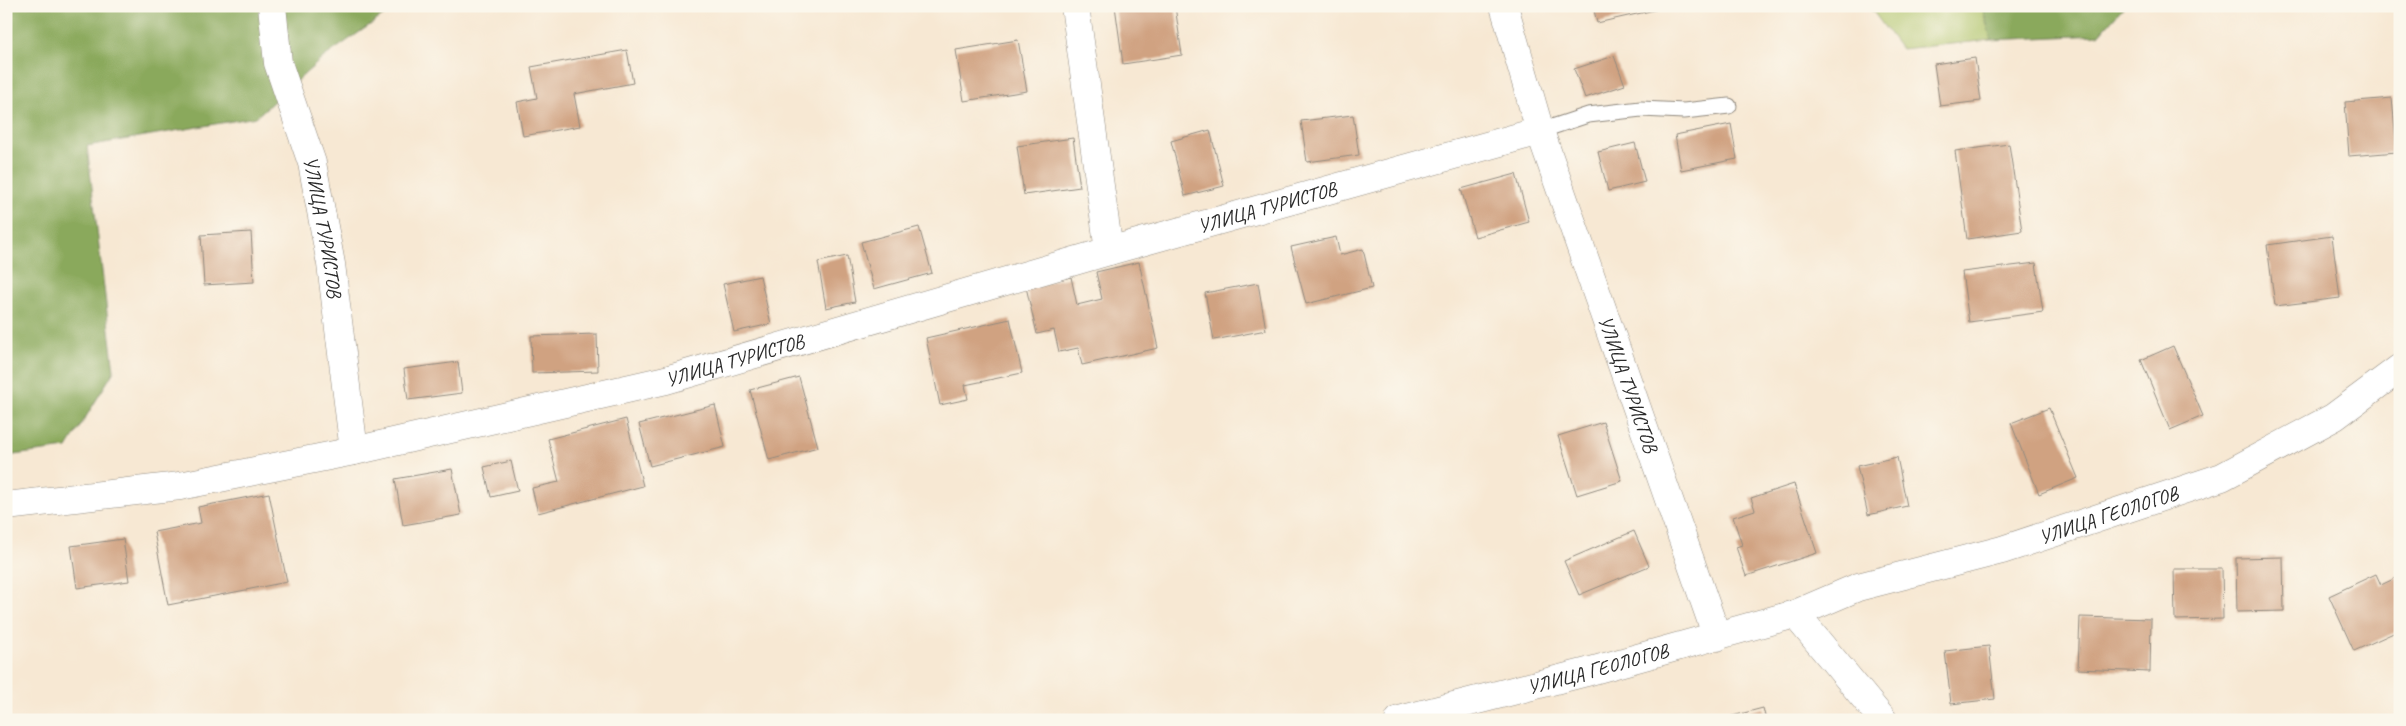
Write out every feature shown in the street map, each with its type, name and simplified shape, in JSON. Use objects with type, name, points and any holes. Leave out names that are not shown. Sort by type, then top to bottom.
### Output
[{"type":"street","name":"УЛИЦА ТУРИСТОВ","points":[[272,6],[278,63],[312,163],[331,264],[354,451]]},
{"type":"street","points":[[1075,6],[1109,251]]},
{"type":"street","name":"УЛИЦА ТУРИСТОВ","points":[[1504,6],[1540,131],[1717,636]]},
{"type":"street","name":"УЛИЦА ТУРИСТОВ","points":[[6,506],[180,486],[354,451],[666,380],[1109,251],[1540,131]]},
{"type":"street","name":"УЛИЦА ГЕОЛОГОВ","points":[[1399,720],[1587,672],[1796,614],[1858,587],[2002,550],[2222,477],[2334,417],[2400,368]]},
{"type":"street","points":[[1796,614],[1883,720]]},
{"type":"lane","points":[[1540,131],[1588,115],[1641,109],[1684,112],[1729,106]]},
{"type":"green space","points":[[6,6],[397,6],[324,57],[256,117],[87,146],[114,371],[67,448],[6,456]]},
{"type":"green space","points":[[1869,6],[1982,6],[1991,40],[1901,49]]},
{"type":"green space","points":[[1982,6],[2124,6],[2099,35],[1991,40]]},
{"type":"building","points":[[1115,6],[1175,6],[1182,55],[1123,64]]},
{"type":"building","points":[[1593,6],[1659,6],[1659,9],[1597,23]]},
{"type":"building","points":[[1018,40],[1027,91],[964,101],[956,50]]},
{"type":"building","points":[[627,50],[633,83],[574,94],[580,126],[523,136],[517,102],[537,98],[531,67]]},
{"type":"building","points":[[1614,56],[1625,85],[1585,98],[1574,69]]},
{"type":"building","points":[[1975,58],[1981,101],[1940,106],[1934,64]]},
{"type":"building","points":[[2392,98],[2397,152],[2349,156],[2345,102]]},
{"type":"building","points":[[1353,115],[1359,155],[1307,162],[1301,121]]},
{"type":"building","points":[[1731,124],[1737,159],[1681,170],[1675,135]]},
{"type":"building","points":[[1210,130],[1224,186],[1185,196],[1171,141]]},
{"type":"building","points":[[1073,138],[1080,187],[1024,195],[1017,146]]},
{"type":"building","points":[[1635,143],[1645,182],[1608,191],[1598,152]]},
{"type":"building","points":[[2009,144],[2022,231],[1967,239],[1955,151]]},
{"type":"building","points":[[1516,174],[1529,222],[1475,237],[1461,189]]},
{"type":"building","points":[[919,227],[932,273],[874,289],[861,242]]},
{"type":"building","points":[[251,232],[254,282],[204,285],[201,235]]},
{"type":"building","points":[[2332,236],[2340,298],[2275,306],[2267,245]]},
{"type":"building","points":[[1336,237],[1340,255],[1363,249],[1372,288],[1306,304],[1291,247]]},
{"type":"building","points":[[847,256],[855,302],[826,308],[818,262]]},
{"type":"building","points":[[1139,262],[1158,348],[1082,365],[1078,348],[1059,352],[1054,330],[1037,334],[1026,287],[1071,277],[1077,305],[1102,299],[1096,272]]},
{"type":"building","points":[[2036,263],[2043,312],[1969,322],[1962,272]]},
{"type":"building","points":[[760,276],[771,324],[734,332],[723,284]]},
{"type":"building","points":[[1258,283],[1266,330],[1214,340],[1205,293]]},
{"type":"building","points":[[1010,319],[1022,373],[965,385],[968,399],[940,405],[926,338]]},
{"type":"building","points":[[597,334],[598,371],[532,373],[531,336]]},
{"type":"building","points":[[2173,346],[2203,416],[2170,430],[2141,360]]},
{"type":"building","points":[[458,362],[462,393],[408,400],[404,369]]},
{"type":"building","points":[[799,377],[818,447],[769,460],[750,390]]},
{"type":"building","points":[[715,405],[725,447],[650,466],[639,424]]},
{"type":"building","points":[[2049,408],[2078,478],[2039,494],[2011,423]]},
{"type":"building","points":[[626,419],[643,486],[538,513],[532,488],[559,482],[548,439]]},
{"type":"building","points":[[1603,422],[1622,481],[1577,495],[1558,436]]},
{"type":"building","points":[[1897,457],[1907,506],[1868,515],[1857,466]]},
{"type":"building","points":[[511,461],[518,491],[491,497],[484,467]]},
{"type":"building","points":[[452,469],[461,515],[403,525],[395,479]]},
{"type":"building","points":[[1794,484],[1817,553],[1746,576],[1736,547],[1742,545],[1733,517],[1755,510],[1751,498]]},
{"type":"building","points":[[269,493],[287,582],[168,605],[154,532],[201,523],[198,507]]},
{"type":"building","points":[[1634,531],[1649,566],[1579,595],[1564,561]]},
{"type":"building","points":[[123,539],[129,581],[77,588],[71,546]]},
{"type":"building","points":[[2283,557],[2284,611],[2237,612],[2236,558]]},
{"type":"building","points":[[2174,569],[2222,569],[2223,619],[2175,620]]},
{"type":"building","points":[[2376,574],[2381,585],[2400,576],[2400,630],[2354,651],[2329,596]]},
{"type":"building","points":[[2080,617],[2151,619],[2150,672],[2078,669]]},
{"type":"building","points":[[1989,646],[1995,699],[1951,704],[1945,651]]},
{"type":"building","points":[[1763,708],[1766,720],[1721,720],[1721,719]]}]
